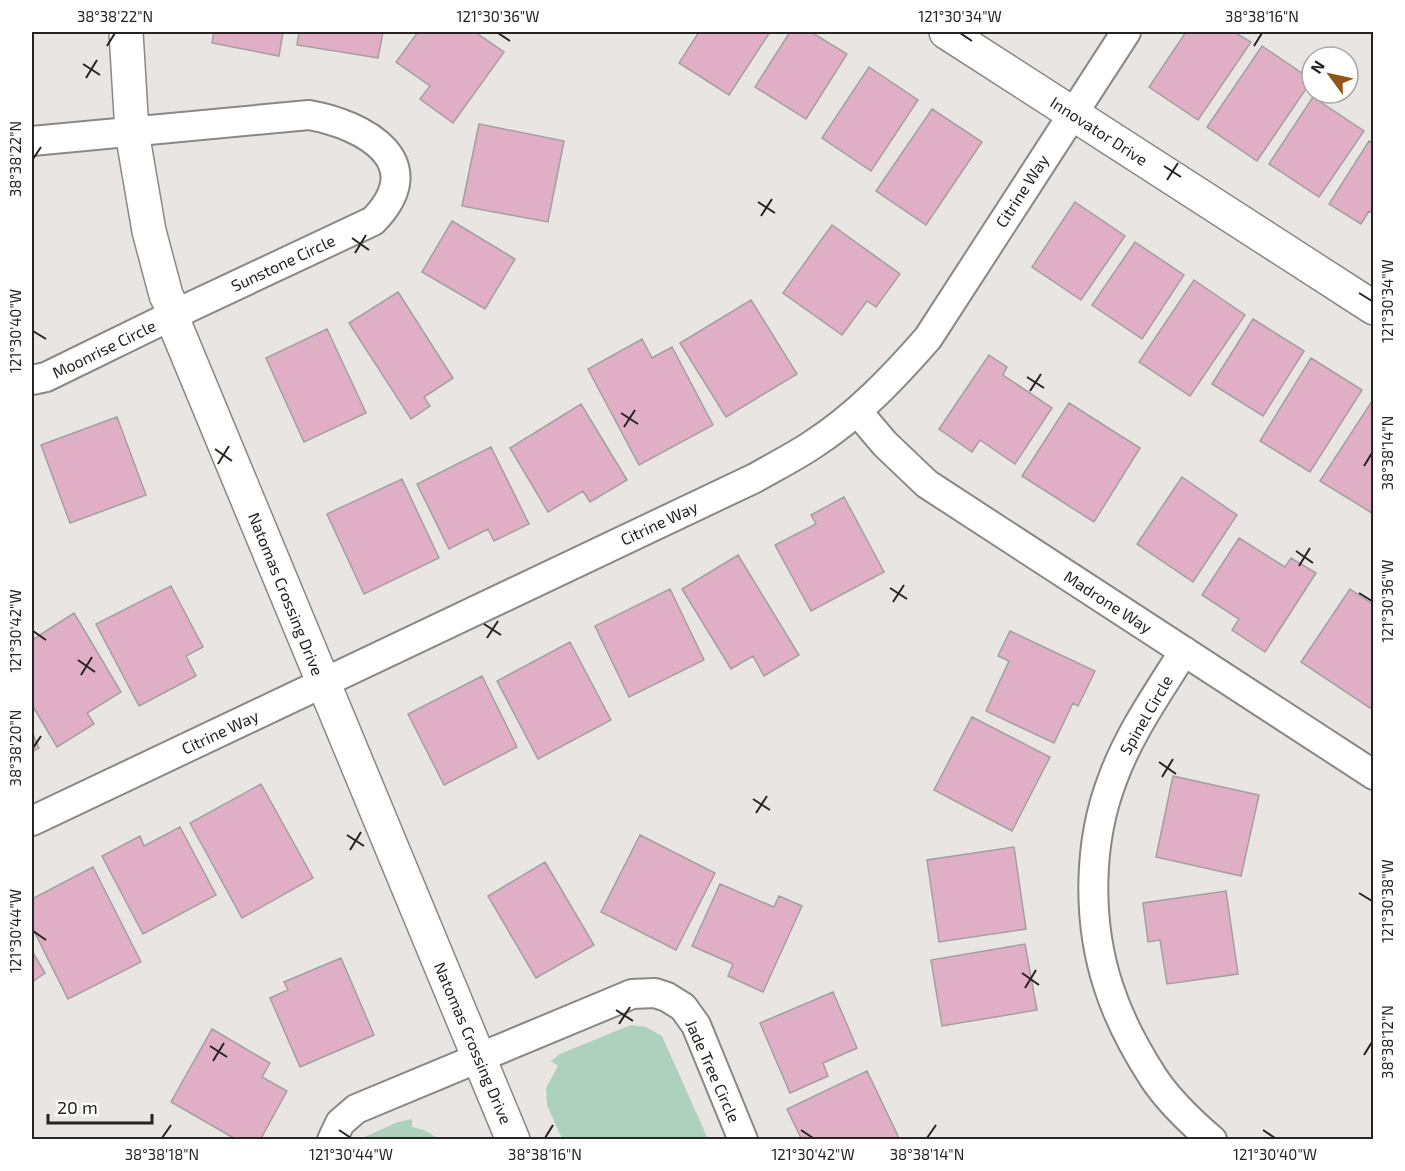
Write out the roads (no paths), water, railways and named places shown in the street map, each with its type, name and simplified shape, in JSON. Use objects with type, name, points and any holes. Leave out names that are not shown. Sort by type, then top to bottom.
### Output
[{"type":"street","name":"Natomas Crossing Drive","points":[[126,32],[132,132],[149,231],[166,295],[175,314],[176,327],[513,1140]]},
{"type":"street","name":"Innovator Drive","points":[[946,32],[1374,308]]},
{"type":"street","name":"Citrine Way","points":[[32,821],[755,478],[812,445],[857,411],[889,382],[927,338],[1126,32]]},
{"type":"street","name":"Sunstone Circle","points":[[132,132],[309,115],[333,120],[374,139],[387,152],[394,168],[395,184],[388,206],[373,221],[175,314]]},
{"type":"street","points":[[32,141],[132,132]]},
{"type":"street","name":"Moonrise Circle","points":[[32,380],[46,377],[175,314]]},
{"type":"street","name":"Madrone Way","points":[[857,411],[885,444],[927,484],[1374,775]]},
{"type":"street","name":"Spinel Circle","points":[[1184,651],[1129,739],[1112,780],[1100,825],[1094,870],[1096,932],[1109,987],[1131,1040],[1155,1079],[1192,1122],[1212,1140]]},
{"type":"street","name":"Jade Tree Circle","points":[[332,1140],[340,1123],[356,1109],[632,994],[655,993],[683,1007],[696,1024],[743,1140]]}]
